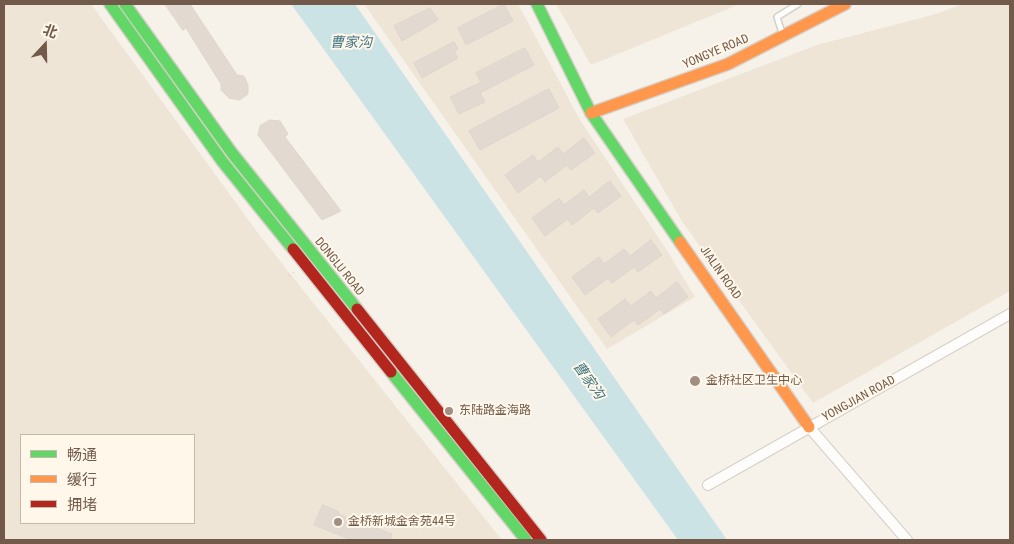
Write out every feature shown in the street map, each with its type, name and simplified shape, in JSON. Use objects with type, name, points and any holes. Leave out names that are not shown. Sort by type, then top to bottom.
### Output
[{"type":"main road","name":"DONGLU ROAD","points":[[110,4],[222,160],[526,540]]},
{"type":"main road","name":"DONGLU ROAD","points":[[125,4],[237,160],[542,540]]},
{"type":"main road","name":"JIALIN ROAD","points":[[537,4],[591,113],[809,427]]},
{"type":"main road","name":"YONGYE ROAD","points":[[591,113],[713,71],[845,4]]},
{"type":"street","name":"YONGJIAN ROAD","points":[[708,485],[1010,314]]},
{"type":"street","name":"JIALIN ROAD","points":[[809,427],[907,540]]},
{"type":"lane","points":[[783,36],[777,17],[798,4]]},
{"type":"shaded area","points":[[4,4],[91,4],[261,237],[502,540],[4,540]]},
{"type":"shaded area","points":[[364,4],[518,4],[580,120],[668,252],[695,297],[607,349]]},
{"type":"shaded area","points":[[556,4],[740,4],[591,65]]},
{"type":"shaded area","points":[[962,4],[1010,4],[1010,291],[813,403],[681,220],[623,119],[817,45],[936,14]]},
{"type":"water","name":"曹家沟","points":[[291,4],[355,4],[727,540],[678,540]]},
{"type":"building","points":[[165,4],[190,4],[237,75],[244,76],[248,85],[248,94],[240,100],[229,98],[221,90],[221,84],[186,28],[183,30]]},
{"type":"building","points":[[504,4],[513,21],[466,45],[458,28]]},
{"type":"building","points":[[430,8],[438,20],[402,41],[394,26]]},
{"type":"building","points":[[454,42],[458,49],[454,52],[458,58],[422,78],[414,63]]},
{"type":"building","points":[[525,48],[534,65],[480,93],[485,102],[459,114],[450,97],[481,82],[476,73]]},
{"type":"building","points":[[549,89],[559,108],[480,150],[469,131]]},
{"type":"building","points":[[270,120],[280,121],[288,134],[285,137],[341,211],[322,220],[258,135],[260,126]]},
{"type":"building","points":[[584,138],[595,153],[571,170],[567,165],[545,182],[541,176],[518,193],[505,175],[533,155],[538,162],[558,147],[563,154]]},
{"type":"building","points":[[610,181],[621,196],[598,213],[594,208],[572,225],[568,219],[545,236],[532,218],[559,198],[564,205],[584,190],[589,197]]},
{"type":"building","points":[[651,240],[662,255],[638,272],[634,267],[612,283],[608,278],[585,295],[572,277],[599,257],[604,264],[624,249],[630,256]]},
{"type":"building","points":[[677,282],[688,297],[664,314],[660,309],[638,325],[634,320],[611,337],[598,319],[625,299],[631,306],[651,291],[656,298]]},
{"type":"building","name":"金桥新城金舍苑44号","points":[[323,505],[339,512],[338,514],[392,534],[390,540],[352,540],[314,525]]},
{"type":"traffic: fast","points":[[110,4],[222,161],[293,249]]},
{"type":"traffic: fast","points":[[125,4],[232,153],[357,309]]},
{"type":"traffic: fast","points":[[537,4],[591,113],[680,242]]},
{"type":"traffic: fast","points":[[391,372],[526,540]]},
{"type":"traffic: slow","points":[[591,113],[728,64],[845,4]]},
{"type":"traffic: slow","points":[[680,242],[809,427]]},
{"type":"traffic: jam","points":[[293,249],[391,372]]},
{"type":"traffic: jam","points":[[357,309],[541,540]]},
{"type":"place","name":"金桥社区卫生中心","points":[[695,381]]},
{"type":"place","name":"东陆路金海路","points":[[449,411]]},
{"type":"place","name":"金桥新城金舍苑44号","points":[[338,522]]}]
